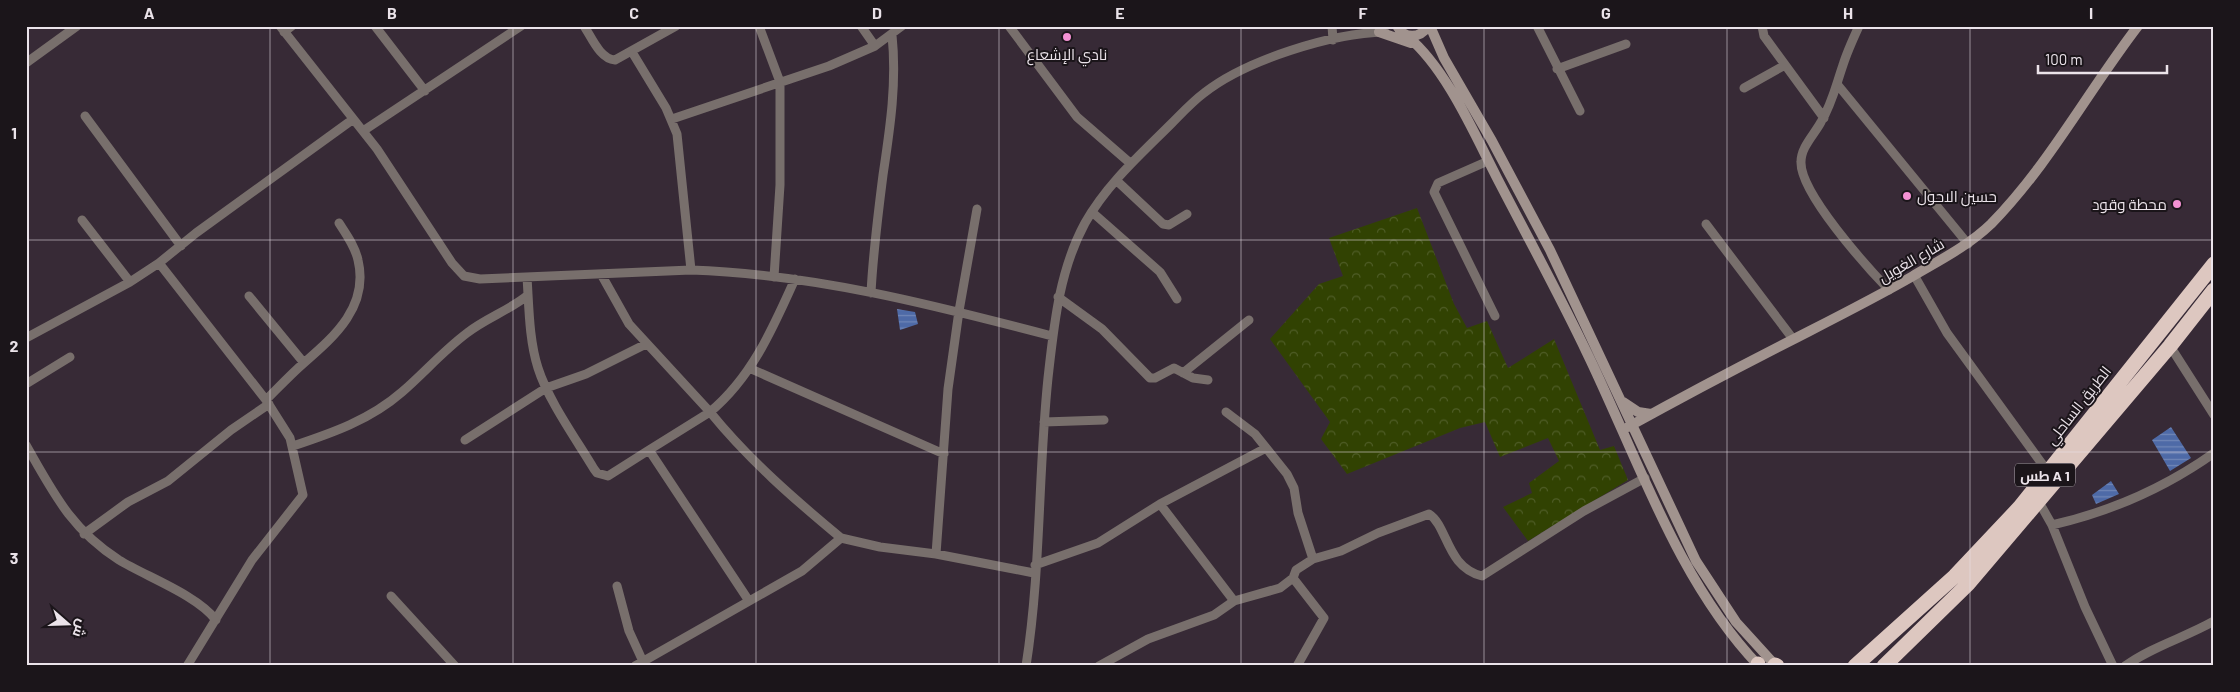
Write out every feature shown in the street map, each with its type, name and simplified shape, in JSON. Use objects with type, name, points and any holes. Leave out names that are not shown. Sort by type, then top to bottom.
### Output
[{"type":"highway","name":"الطريق الساحلي","points":[[1855,666],[1956,576],[2020,507],[2214,264]]},
{"type":"highway","name":"الطريق الساحلي","points":[[1884,666],[1968,584],[2170,346],[2214,290]]},
{"type":"highway","points":[[1844,666],[1868,654]]},
{"type":"street","points":[[26,63],[77,26]]},
{"type":"street","points":[[292,26],[282,29],[352,120],[363,131],[458,270],[472,278],[527,278],[691,270],[795,279],[959,311],[1052,336]]},
{"type":"street","points":[[375,26],[425,91]]},
{"type":"street","points":[[363,131],[521,26]]},
{"type":"street","points":[[584,26],[602,54],[610,60],[620,59],[676,26]]},
{"type":"street","points":[[759,26],[780,82],[780,185],[774,277]]},
{"type":"street","points":[[861,26],[875,46]]},
{"type":"street","points":[[672,119],[829,66],[875,46],[902,26]]},
{"type":"street","points":[[1009,26],[1077,117],[1130,163]]},
{"type":"street","points":[[1332,26],[1337,39]]},
{"type":"street","points":[[1026,666],[1052,336],[1058,297],[1078,238],[1092,212],[1130,163],[1196,99],[1216,84],[1255,63],[1337,39],[1375,29],[1402,32],[1416,36],[1429,26],[1546,242],[1622,400],[1666,499],[1708,582],[1736,622],[1776,666]]},
{"type":"street","points":[[1436,42],[1438,26]]},
{"type":"street","points":[[1537,26],[1557,69],[1580,111]]},
{"type":"street","points":[[1762,26],[1764,36],[1824,118]]},
{"type":"street","points":[[1859,26],[1824,118],[1801,156],[1803,175],[1827,216],[1856,255],[1889,290]]},
{"type":"street","name":"شارع الغويل","points":[[1622,429],[1889,290],[1968,244],[1990,224],[2020,190],[2061,136],[2098,80],[2138,26]]},
{"type":"street","points":[[1375,29],[1421,49]]},
{"type":"street","points":[[1402,32],[1434,64],[1468,121],[1587,352],[1645,478],[1699,586],[1726,626],[1758,665]]},
{"type":"street","points":[[871,293],[874,238],[894,90],[892,35]]},
{"type":"street","points":[[1557,69],[1626,44]]},
{"type":"street","points":[[632,52],[672,119],[680,152],[691,270]]},
{"type":"street","points":[[1744,88],[1784,64]]},
{"type":"street","points":[[1836,84],[1968,244]]},
{"type":"street","points":[[85,116],[181,246]]},
{"type":"street","points":[[26,338],[130,282],[352,120]]},
{"type":"street","points":[[1488,161],[1438,183],[1434,192],[1495,316]]},
{"type":"street","points":[[1116,180],[1163,224],[1169,225],[1187,214]]},
{"type":"street","points":[[936,554],[948,389],[959,311],[977,209]]},
{"type":"street","points":[[1092,212],[1160,272],[1177,299]]},
{"type":"street","points":[[82,220],[130,282]]},
{"type":"street","points":[[84,534],[128,502],[168,480],[267,402],[304,363],[342,329],[349,317],[357,292],[359,261],[339,222]]},
{"type":"street","points":[[1706,224],[1793,339]]},
{"type":"street","points":[[159,262],[267,402],[293,446],[303,495],[252,560],[187,666]]},
{"type":"street","points":[[602,274],[617,307],[646,344],[710,412],[732,439],[790,495],[841,538],[880,547],[1035,569],[1098,543],[1160,504],[1266,448]]},
{"type":"street","points":[[1914,275],[1947,333],[2048,472]]},
{"type":"street","points":[[527,278],[536,361],[546,388],[597,473],[608,476],[710,412],[738,386],[771,334],[795,279]]},
{"type":"street","points":[[293,446],[342,429],[367,417],[401,392],[448,347],[481,322],[520,302],[528,295]]},
{"type":"street","points":[[249,296],[304,363]]},
{"type":"street","points":[[1058,297],[1102,329],[1150,378],[1155,378],[1171,369],[1193,378],[1208,380]]},
{"type":"street","points":[[1183,373],[1249,320]]},
{"type":"street","points":[[465,440],[546,388],[586,374],[646,344]]},
{"type":"street","points":[[2170,346],[2214,416]]},
{"type":"street","points":[[26,384],[70,357]]},
{"type":"street","points":[[749,368],[944,454]]},
{"type":"street","points":[[1622,400],[1638,412],[1651,414],[1642,427],[1639,440]]},
{"type":"street","points":[[1226,412],[1245,424],[1282,466],[1291,481],[1298,513],[1314,558]]},
{"type":"street","points":[[1044,422],[1104,420]]},
{"type":"street","points":[[26,446],[65,510],[84,534],[119,560],[203,606],[216,620]]},
{"type":"street","points":[[649,450],[749,601]]},
{"type":"street","points":[[2052,525],[2120,503],[2191,469],[2214,453]]},
{"type":"street","points":[[1099,666],[1148,639],[1214,615],[1234,601],[1258,593],[1273,592],[1293,578],[1296,570],[1314,558],[1341,551],[1402,523],[1429,514],[1434,519],[1451,553],[1470,571],[1482,576],[1584,512],[1645,478]]},
{"type":"street","points":[[2039,502],[2052,525],[2085,607],[2113,666]]},
{"type":"street","points":[[1160,504],[1234,601]]},
{"type":"street","points":[[635,666],[644,664],[802,571],[841,538]]},
{"type":"street","points":[[1293,578],[1324,618],[1297,666]]},
{"type":"street","points":[[617,586],[629,631],[644,664]]},
{"type":"street","points":[[391,596],[455,666]]},
{"type":"street","points":[[2125,666],[2155,647],[2179,640],[2214,621]]},
{"type":"green space","points":[[1417,208],[1454,304],[1467,328],[1487,321],[1508,368],[1554,339],[1600,450],[1614,446],[1628,480],[1528,541],[1503,507],[1532,493],[1529,483],[1559,461],[1548,438],[1500,457],[1485,422],[1460,428],[1347,474],[1321,439],[1330,422],[1270,339],[1319,284],[1343,276],[1329,238]]},
{"type":"water","points":[[897,309],[915,312],[918,324],[900,330]]},
{"type":"water","points":[[2171,427],[2191,458],[2170,471],[2152,440]]},
{"type":"water","points":[[2111,481],[2119,494],[2096,504],[2092,495]]},
{"type":"place","name":"نادي الإشعاع","points":[[1067,37]]},
{"type":"place","name":"حسين الاحول","points":[[1907,196]]},
{"type":"place","name":"محطة وقود","points":[[2177,204]]}]
